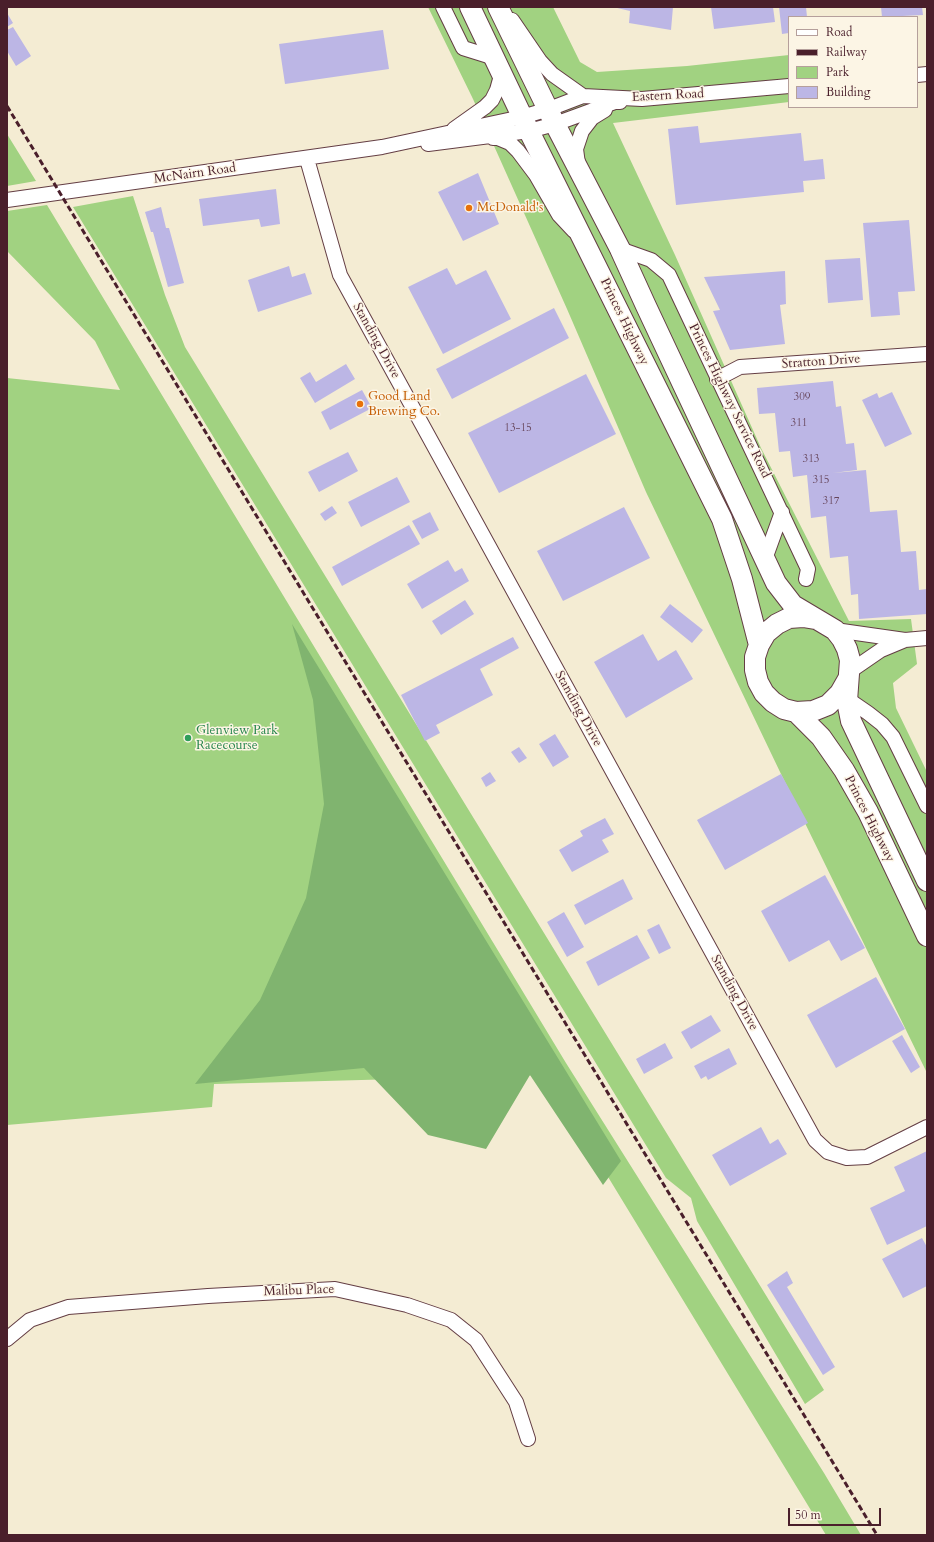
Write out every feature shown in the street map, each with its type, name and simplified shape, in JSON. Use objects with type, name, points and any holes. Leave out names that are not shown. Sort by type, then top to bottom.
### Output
[{"type":"highway","name":"Princes Highway","points":[[470,7],[584,242],[722,519],[742,579],[759,645]]},
{"type":"highway","name":"Princes Highway","points":[[498,7],[552,117],[620,249],[776,583],[793,605],[835,630],[847,649],[850,660],[847,701],[851,721],[927,881]]},
{"type":"highway","points":[[620,249],[610,259],[610,273],[623,319]]},
{"type":"highway","name":"Princes Highway","points":[[817,619],[803,617],[789,618],[777,624],[766,633],[759,645],[755,657],[755,670],[758,682],[764,693],[773,702],[784,708],[796,712],[813,711],[828,705],[840,693],[848,675]]},
{"type":"highway","name":"Princes Highway","points":[[796,712],[820,737],[844,770],[868,812],[927,936]]},
{"type":"street","points":[[443,7],[463,48],[499,65],[497,90],[492,100],[485,107],[451,131]]},
{"type":"street","points":[[502,7],[540,61],[552,74],[583,96]]},
{"type":"street","name":"Eastern Road","points":[[552,117],[583,96],[642,99],[788,86]]},
{"type":"street","points":[[552,117],[615,102],[642,99]]},
{"type":"street","points":[[578,166],[576,149],[582,131],[592,118],[615,102]]},
{"type":"street","name":"McNairn Road","points":[[7,200],[382,147],[481,138],[552,117]]},
{"type":"street","name":"McNairn Road","points":[[382,147],[451,131],[526,124]]},
{"type":"street","points":[[481,138],[498,138],[510,143],[518,151],[536,175],[559,215],[584,242]]},
{"type":"street","name":"Standing Drive","points":[[307,158],[340,275],[815,1140],[828,1152],[847,1158],[866,1157],[927,1127]]},
{"type":"street","name":"Princes Highway Service Road","points":[[620,249],[651,260],[669,275],[808,569],[806,579]]},
{"type":"street","name":"Stratton Drive","points":[[717,379],[740,367],[927,354]]},
{"type":"street","points":[[765,559],[782,512]]},
{"type":"street","points":[[835,630],[905,640],[927,638]]},
{"type":"street","points":[[848,675],[881,650],[905,640]]},
{"type":"street","points":[[847,701],[852,702],[868,713],[882,724],[893,737],[927,806]]},
{"type":"street","name":"Malibu Place","points":[[7,1339],[30,1320],[68,1307],[208,1296],[335,1289],[407,1305],[451,1320],[476,1340],[516,1402],[528,1439]]},
{"type":"green space","points":[[428,7],[553,7],[580,62],[597,72],[687,66],[788,55],[788,102],[613,123],[675,255],[761,448],[849,621],[911,619],[917,664],[893,683],[896,708],[927,772],[927,1073],[781,774],[646,492],[567,309],[473,99]]},
{"type":"green space","points":[[7,134],[36,181],[7,186]]},
{"type":"green space","points":[[133,196],[165,295],[185,347],[824,1390],[805,1404],[697,1221],[691,1198],[666,1178],[73,207]]},
{"type":"green space","name":"Glenview Park Racecourse","points":[[47,205],[566,1063],[824,1473],[861,1535],[826,1535],[546,1075],[214,1084],[212,1107],[7,1125],[7,378],[120,390],[95,341],[7,251],[7,211]]},
{"type":"green space","points":[[292,624],[621,1161],[603,1185],[530,1075],[486,1149],[428,1135],[364,1068],[195,1084],[260,1000],[306,898],[324,804],[313,700]]},
{"type":"building","points":[[613,7],[673,7],[671,30],[629,23],[630,11]]},
{"type":"building","points":[[711,7],[773,7],[775,22],[714,29]]},
{"type":"building","points":[[779,7],[806,7],[807,16],[788,16],[788,33],[782,34]]},
{"type":"building","points":[[881,7],[922,7],[923,15],[902,16],[882,16]]},
{"type":"building","points":[[7,13],[13,23],[7,27]]},
{"type":"building","points":[[13,27],[31,56],[16,66],[7,51],[7,30]]},
{"type":"building","points":[[383,30],[389,69],[285,84],[279,44]]},
{"type":"building","points":[[698,126],[700,143],[801,133],[804,161],[823,159],[825,179],[803,181],[804,192],[676,205],[668,129]]},
{"type":"building","name":"McDonald's","points":[[478,173],[499,224],[463,241],[438,192]]},
{"type":"building","points":[[276,189],[280,224],[261,227],[259,219],[203,226],[199,199]]},
{"type":"building","points":[[161,207],[166,228],[169,228],[184,283],[168,287],[153,232],[151,232],[145,212]]},
{"type":"building","points":[[909,220],[915,291],[898,292],[900,315],[871,317],[863,223]]},
{"type":"building","points":[[860,258],[863,300],[828,303],[825,260]]},
{"type":"building","points":[[289,266],[292,277],[305,273],[312,294],[258,312],[248,280]]},
{"type":"building","points":[[447,268],[456,285],[486,270],[511,319],[443,354],[408,287]]},
{"type":"building","points":[[785,271],[786,304],[780,305],[785,344],[730,350],[713,311],[720,310],[704,277]]},
{"type":"building","points":[[554,308],[569,338],[452,399],[436,369]]},
{"type":"building","points":[[346,364],[355,379],[315,403],[300,378],[310,372],[316,382]]},
{"type":"building","points":[[586,374],[616,434],[499,493],[468,433]]},
{"type":"building","points":[[833,381],[836,407],[841,406],[846,444],[854,443],[857,470],[833,473],[866,470],[870,512],[897,510],[901,552],[916,551],[919,590],[927,589],[927,614],[859,619],[858,594],[851,595],[848,556],[830,558],[826,516],[811,518],[807,475],[793,477],[790,451],[779,452],[775,413],[759,414],[757,388]]},
{"type":"building","points":[[362,390],[372,408],[330,430],[321,412]]},
{"type":"building","points":[[892,392],[912,434],[885,447],[862,400],[877,393],[879,398]]},
{"type":"building","points":[[348,452],[358,471],[319,492],[308,472]]},
{"type":"building","points":[[397,477],[410,502],[361,527],[348,502]]},
{"type":"building","points":[[332,506],[337,513],[325,521],[320,514]]},
{"type":"building","points":[[624,507],[650,558],[563,601],[537,551]]},
{"type":"building","points":[[430,512],[439,530],[422,539],[412,521]]},
{"type":"building","points":[[409,525],[420,544],[342,586],[332,567]]},
{"type":"building","points":[[448,560],[455,572],[462,568],[469,581],[422,609],[407,584]]},
{"type":"building","points":[[465,600],[474,614],[441,635],[432,621]]},
{"type":"building","points":[[670,604],[703,630],[692,643],[660,617]]},
{"type":"building","points":[[643,634],[658,661],[676,650],[693,679],[626,718],[594,662]]},
{"type":"building","points":[[513,637],[519,648],[480,669],[493,695],[436,725],[440,733],[425,741],[401,695]]},
{"type":"building","points":[[555,734],[569,757],[553,767],[539,744]]},
{"type":"building","points":[[519,747],[527,758],[519,763],[511,752]]},
{"type":"building","points":[[490,772],[496,781],[486,787],[481,778]]},
{"type":"building","points":[[781,774],[808,823],[725,870],[697,820]]},
{"type":"building","points":[[605,818],[614,834],[602,840],[609,852],[572,872],[559,850],[583,836],[580,831]]},
{"type":"building","points":[[825,875],[865,948],[841,961],[829,940],[789,962],[761,911]]},
{"type":"building","points":[[623,879],[633,899],[585,925],[574,905]]},
{"type":"building","points":[[564,912],[584,947],[567,957],[547,922]]},
{"type":"building","points":[[659,924],[671,948],[659,954],[647,930]]},
{"type":"building","points":[[637,935],[650,958],[598,986],[586,962]]},
{"type":"building","points":[[876,977],[905,1029],[836,1068],[807,1015]]},
{"type":"building","points":[[711,1015],[721,1031],[691,1049],[681,1032]]},
{"type":"building","points":[[902,1035],[920,1067],[911,1073],[892,1041]]},
{"type":"building","points":[[665,1043],[673,1058],[644,1074],[636,1059]]},
{"type":"building","points":[[729,1048],[737,1064],[708,1080],[706,1076],[701,1079],[694,1066]]},
{"type":"building","points":[[761,1127],[770,1144],[778,1139],[787,1154],[730,1186],[712,1155]]},
{"type":"building","points":[[927,1151],[927,1226],[887,1245],[870,1208],[905,1191],[894,1167]]},
{"type":"building","points":[[922,1238],[927,1247],[927,1286],[903,1298],[882,1259]]},
{"type":"building","points":[[787,1271],[793,1283],[787,1287],[835,1367],[823,1375],[767,1285]]},
{"type":"railway","points":[[7,106],[877,1535]]},
{"type":"place","name":"McDonald's","points":[[469,208]]},
{"type":"place","name":"Good Land Brewing Co.","points":[[360,404]]},
{"type":"place","name":"Glenview Park Racecourse","points":[[188,738]]}]
